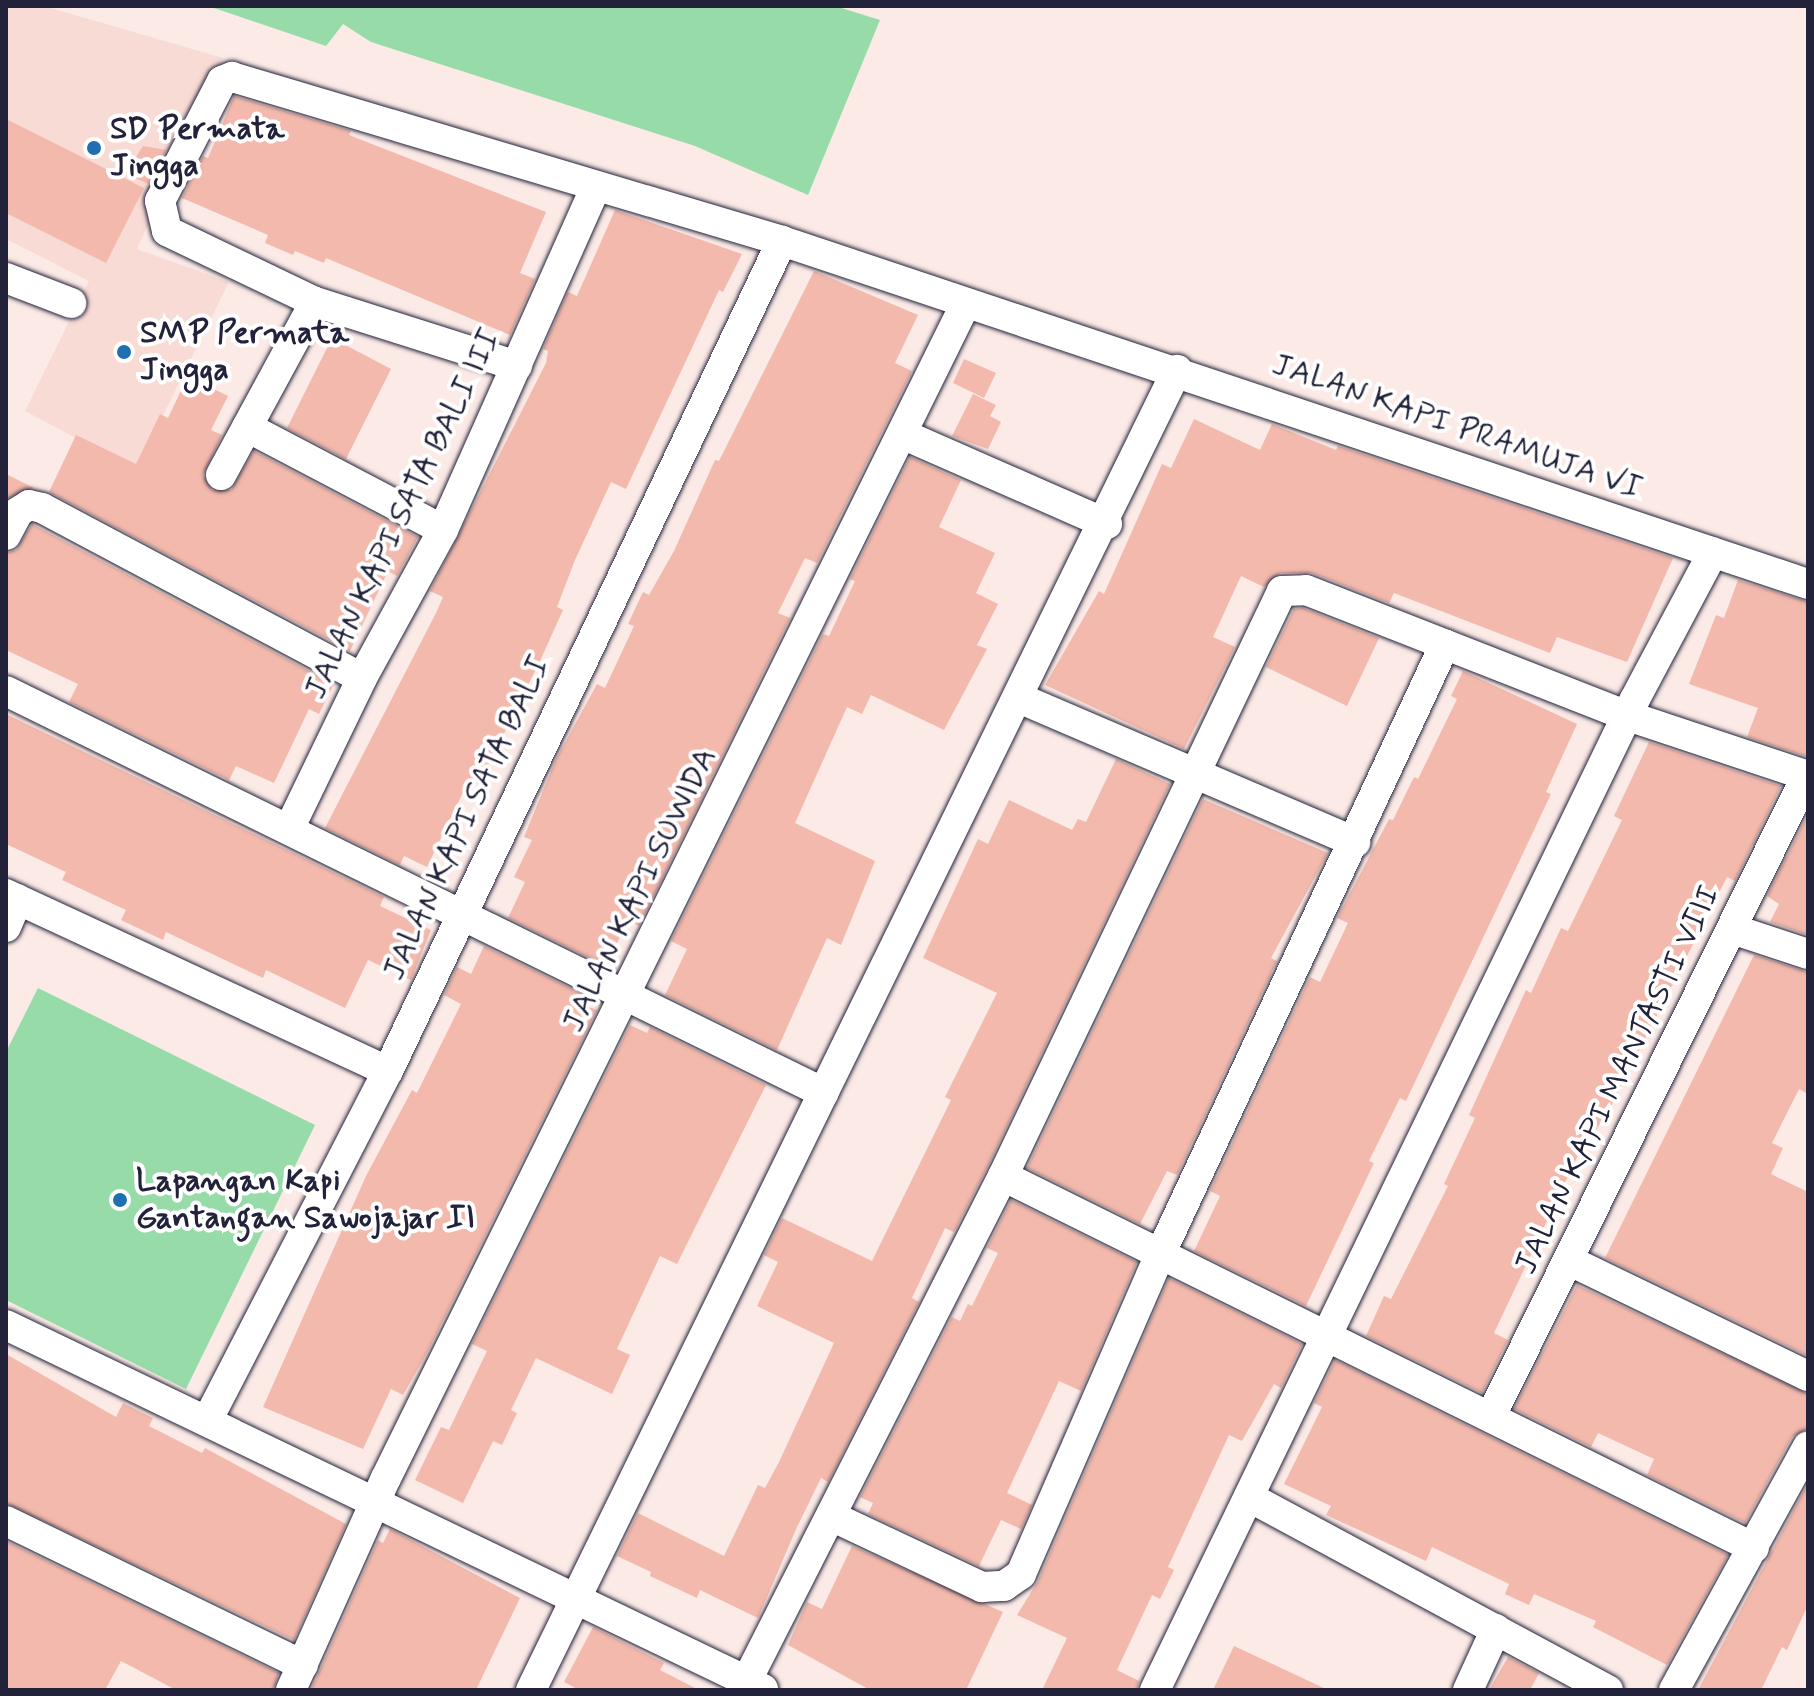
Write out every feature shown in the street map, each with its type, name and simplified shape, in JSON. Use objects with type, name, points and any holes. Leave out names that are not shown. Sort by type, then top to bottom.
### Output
[{"type":"street","name":"JALAN KAPI PRAMUJA VI","points":[[315,302],[179,239],[161,218],[160,201],[225,79],[232,77],[595,188],[782,241],[965,305],[1177,370],[1808,584]]},
{"type":"street","name":"JALAN KAPI SATA BALI III","points":[[290,827],[362,678],[443,530],[595,188]]},
{"type":"street","name":"JALAN KAPI SATA BALI","points":[[207,1421],[388,1071],[460,912],[782,241]]},
{"type":"street","points":[[6,278],[71,303]]},
{"type":"street","points":[[221,475],[315,302],[517,366]]},
{"type":"street","name":"JALAN KAPI SUWIDA","points":[[297,1678],[375,1503],[626,1000],[965,305]]},
{"type":"street","points":[[531,1690],[1107,524],[1177,370]]},
{"type":"street","points":[[247,427],[443,530]]},
{"type":"street","points":[[902,434],[1107,524]]},
{"type":"street","points":[[6,535],[18,512],[29,505],[42,508],[362,678]]},
{"type":"street","points":[[1155,1690],[1628,716],[1713,552]]},
{"type":"street","points":[[6,1325],[751,1687],[831,1516],[1003,1176],[1282,591],[1306,590],[1628,716],[1808,776]]},
{"type":"street","points":[[831,1516],[982,1587],[1004,1586],[1021,1574],[1159,1257],[1445,644]]},
{"type":"street","points":[[6,691],[290,827],[626,1000],[824,1093]]},
{"type":"street","points":[[1019,698],[1355,842]]},
{"type":"street","name":"JALAN KAPI MANTASTI VIII","points":[[1492,1414],[1808,776]]},
{"type":"street","points":[[6,927],[12,897],[388,1071]]},
{"type":"street","points":[[1732,929],[1808,954]]},
{"type":"street","points":[[1003,1176],[1159,1257],[1328,1334],[1492,1414],[1754,1548]]},
{"type":"street","points":[[1570,1261],[1808,1376]]},
{"type":"street","points":[[1674,1690],[1808,1446]]},
{"type":"street","points":[[1249,1497],[1608,1690]]},
{"type":"street","points":[[6,1521],[297,1678]]},
{"type":"street","points":[[1468,1690],[1496,1629]]},
{"type":"shaded area","name":"SD Permata Jingga","points":[[6,6],[44,6],[223,58],[137,249],[229,282],[136,470],[25,411],[89,281],[6,239]]},
{"type":"green space","points":[[208,6],[835,6],[880,20],[808,195],[695,146],[371,42],[343,24],[326,46]]},
{"type":"green space","points":[[38,988],[315,1125],[186,1389],[6,1300],[6,1052]]},
{"type":"building","points":[[234,96],[351,131],[349,135],[546,212],[520,273],[535,279],[510,335],[326,258],[324,263],[295,251],[293,255],[265,243],[268,235],[182,198],[203,156],[208,158]]},
{"type":"building","points":[[6,119],[144,188],[106,263],[6,213]]},
{"type":"building","points":[[143,146],[166,150],[149,184],[125,174]]},
{"type":"building","points":[[615,210],[742,254],[723,292],[719,290],[626,489],[611,482],[557,607],[563,610],[479,784],[469,780],[427,867],[404,856],[400,865],[325,828],[436,613],[443,597],[430,591],[546,363],[548,351],[543,349],[568,292],[577,296]]},
{"type":"building","points":[[814,271],[918,315],[895,363],[912,371],[817,563],[805,558],[778,613],[790,618],[639,926],[628,920],[606,966],[508,918],[525,882],[514,877],[532,840],[524,837],[556,759],[597,684],[605,688],[634,626],[628,624],[643,592],[649,595],[674,551],[715,460],[719,461]]},
{"type":"building","points":[[332,338],[391,369],[346,459],[287,428]]},
{"type":"building","points":[[964,359],[996,373],[984,398],[953,383]]},
{"type":"building","points":[[188,376],[228,396],[211,430],[222,435],[203,475],[212,490],[231,490],[254,451],[418,537],[397,576],[388,571],[350,651],[49,492],[76,435],[136,464],[160,414],[168,418]]},
{"type":"building","points":[[973,394],[996,405],[990,416],[1001,422],[988,449],[952,436]]},
{"type":"building","points":[[1194,419],[1260,450],[1272,424],[1336,450],[1338,446],[1673,558],[1627,662],[1557,637],[1550,653],[1394,593],[1389,603],[1312,573],[1280,573],[1264,587],[1241,576],[1213,637],[1235,647],[1184,749],[1045,685],[1099,591],[1104,594],[1162,464],[1171,468]]},
{"type":"building","points":[[910,457],[961,480],[939,527],[995,553],[976,593],[998,604],[977,645],[987,649],[944,730],[871,695],[862,714],[847,707],[795,823],[875,861],[841,945],[827,938],[777,1050],[665,995],[687,949],[671,941],[823,634],[829,636],[855,581],[850,579]]},
{"type":"building","points":[[6,474],[34,488],[6,499]]},
{"type":"building","points":[[32,524],[334,684],[319,714],[309,709],[274,783],[236,766],[229,780],[69,702],[78,684],[6,650],[6,553],[16,550]]},
{"type":"building","points":[[1738,580],[1808,602],[1808,757],[1747,737],[1758,708],[1689,684],[1716,615],[1724,618]]},
{"type":"building","points":[[1303,608],[1379,638],[1347,706],[1266,667],[1294,609]]},
{"type":"building","points":[[1463,671],[1577,724],[1546,792],[1551,794],[1406,1101],[1400,1098],[1369,1161],[1374,1163],[1306,1306],[1194,1251],[1220,1196],[1210,1191],[1310,977],[1320,982],[1348,923],[1337,918],[1389,819],[1393,820],[1414,777],[1418,779],[1457,699],[1451,696]]},
{"type":"building","points":[[6,714],[384,897],[380,906],[431,930],[411,980],[368,960],[345,1008],[266,970],[263,978],[166,932],[163,940],[121,920],[126,910],[62,880],[66,872],[6,844]]},
{"type":"building","points":[[1649,742],[1781,786],[1735,881],[1727,877],[1609,1110],[1591,1138],[1587,1136],[1494,1333],[1508,1340],[1482,1393],[1366,1336],[1384,1296],[1391,1299],[1448,1186],[1444,1184],[1475,1118],[1469,1115],[1526,990],[1531,993],[1561,928],[1568,931],[1622,820],[1614,816]]},
{"type":"building","points":[[1116,759],[1170,784],[987,1168],[954,1232],[945,1228],[912,1298],[919,1302],[828,1482],[821,1478],[758,1618],[700,1590],[697,1598],[650,1576],[651,1572],[617,1556],[638,1513],[724,1556],[758,1485],[765,1488],[779,1462],[834,1343],[757,1306],[778,1262],[764,1255],[782,1218],[872,1261],[951,1100],[945,1097],[997,993],[923,958],[978,839],[988,844],[1009,800],[1072,830],[1078,819],[1086,822]]},
{"type":"building","points":[[1203,799],[1328,853],[1271,958],[1277,961],[1177,1175],[1167,1171],[1140,1224],[1027,1168]]},
{"type":"building","points":[[1808,814],[1808,935],[1770,922],[1779,904],[1767,896]]},
{"type":"building","points":[[484,946],[593,999],[589,1007],[597,1010],[427,1353],[403,1395],[391,1389],[363,1449],[263,1407],[366,1176],[412,1090],[417,1093],[461,1004],[444,995],[457,967],[471,974]]},
{"type":"building","points":[[1754,955],[1808,972],[1808,1094],[1799,1089],[1772,1143],[1783,1148],[1771,1174],[1808,1192],[1808,1356],[1605,1258]]},
{"type":"building","points":[[630,1025],[647,1033],[650,1027],[766,1085],[677,1264],[660,1256],[617,1349],[630,1355],[612,1394],[536,1358],[511,1410],[517,1413],[502,1445],[493,1441],[463,1503],[415,1480],[441,1427],[449,1430],[487,1351],[472,1344]]},
{"type":"building","points":[[1011,1200],[1137,1262],[1081,1391],[1059,1381],[1007,1493],[1032,1505],[1021,1529],[1001,1520],[979,1566],[868,1514],[873,1503],[860,1497],[952,1317],[960,1321],[968,1304],[972,1306],[998,1253],[987,1248]]},
{"type":"building","points":[[1169,1278],[1302,1344],[1281,1388],[1274,1384],[1242,1441],[1229,1435],[1168,1567],[1174,1570],[1160,1599],[1152,1595],[1117,1670],[1139,1681],[1137,1690],[1042,1690],[1067,1638],[1017,1615],[1038,1581]]},
{"type":"building","points":[[1577,1285],[1808,1394],[1808,1428],[1792,1437],[1745,1523],[1647,1475],[1654,1459],[1598,1433],[1591,1447],[1514,1409]]},
{"type":"building","points":[[6,1354],[116,1417],[123,1403],[153,1418],[149,1426],[202,1453],[205,1448],[346,1524],[294,1640],[6,1503]]},
{"type":"building","points":[[1335,1360],[1728,1555],[1667,1665],[1593,1627],[1596,1621],[1534,1594],[1529,1605],[1505,1594],[1509,1584],[1432,1547],[1426,1561],[1326,1515],[1331,1506],[1284,1484],[1322,1407],[1314,1403]]},
{"type":"building","points":[[1808,1483],[1808,1605],[1787,1650],[1782,1647],[1761,1690],[1698,1690]]},
{"type":"building","points":[[390,1529],[520,1598],[476,1690],[311,1690],[378,1540],[383,1543]]},
{"type":"building","points":[[6,1541],[279,1673],[273,1690],[176,1690],[121,1661],[105,1690],[6,1690]]},
{"type":"building","points":[[852,1546],[1003,1612],[966,1690],[870,1690],[788,1645],[807,1602],[822,1609]]},
{"type":"building","points":[[593,1627],[664,1663],[660,1670],[699,1690],[579,1690],[564,1682]]},
{"type":"building","points":[[1234,1646],[1328,1690],[1213,1690]]},
{"type":"building","points":[[1508,1657],[1539,1673],[1530,1690],[1489,1690]]},
{"type":"place","name":"SD Permata Jingga","points":[[94,148]]},
{"type":"place","name":"SMP Permata Jingga","points":[[124,352]]},
{"type":"place","name":"Lapangan Kapi Gantangan Sawojajar II","points":[[120,1200]]}]
